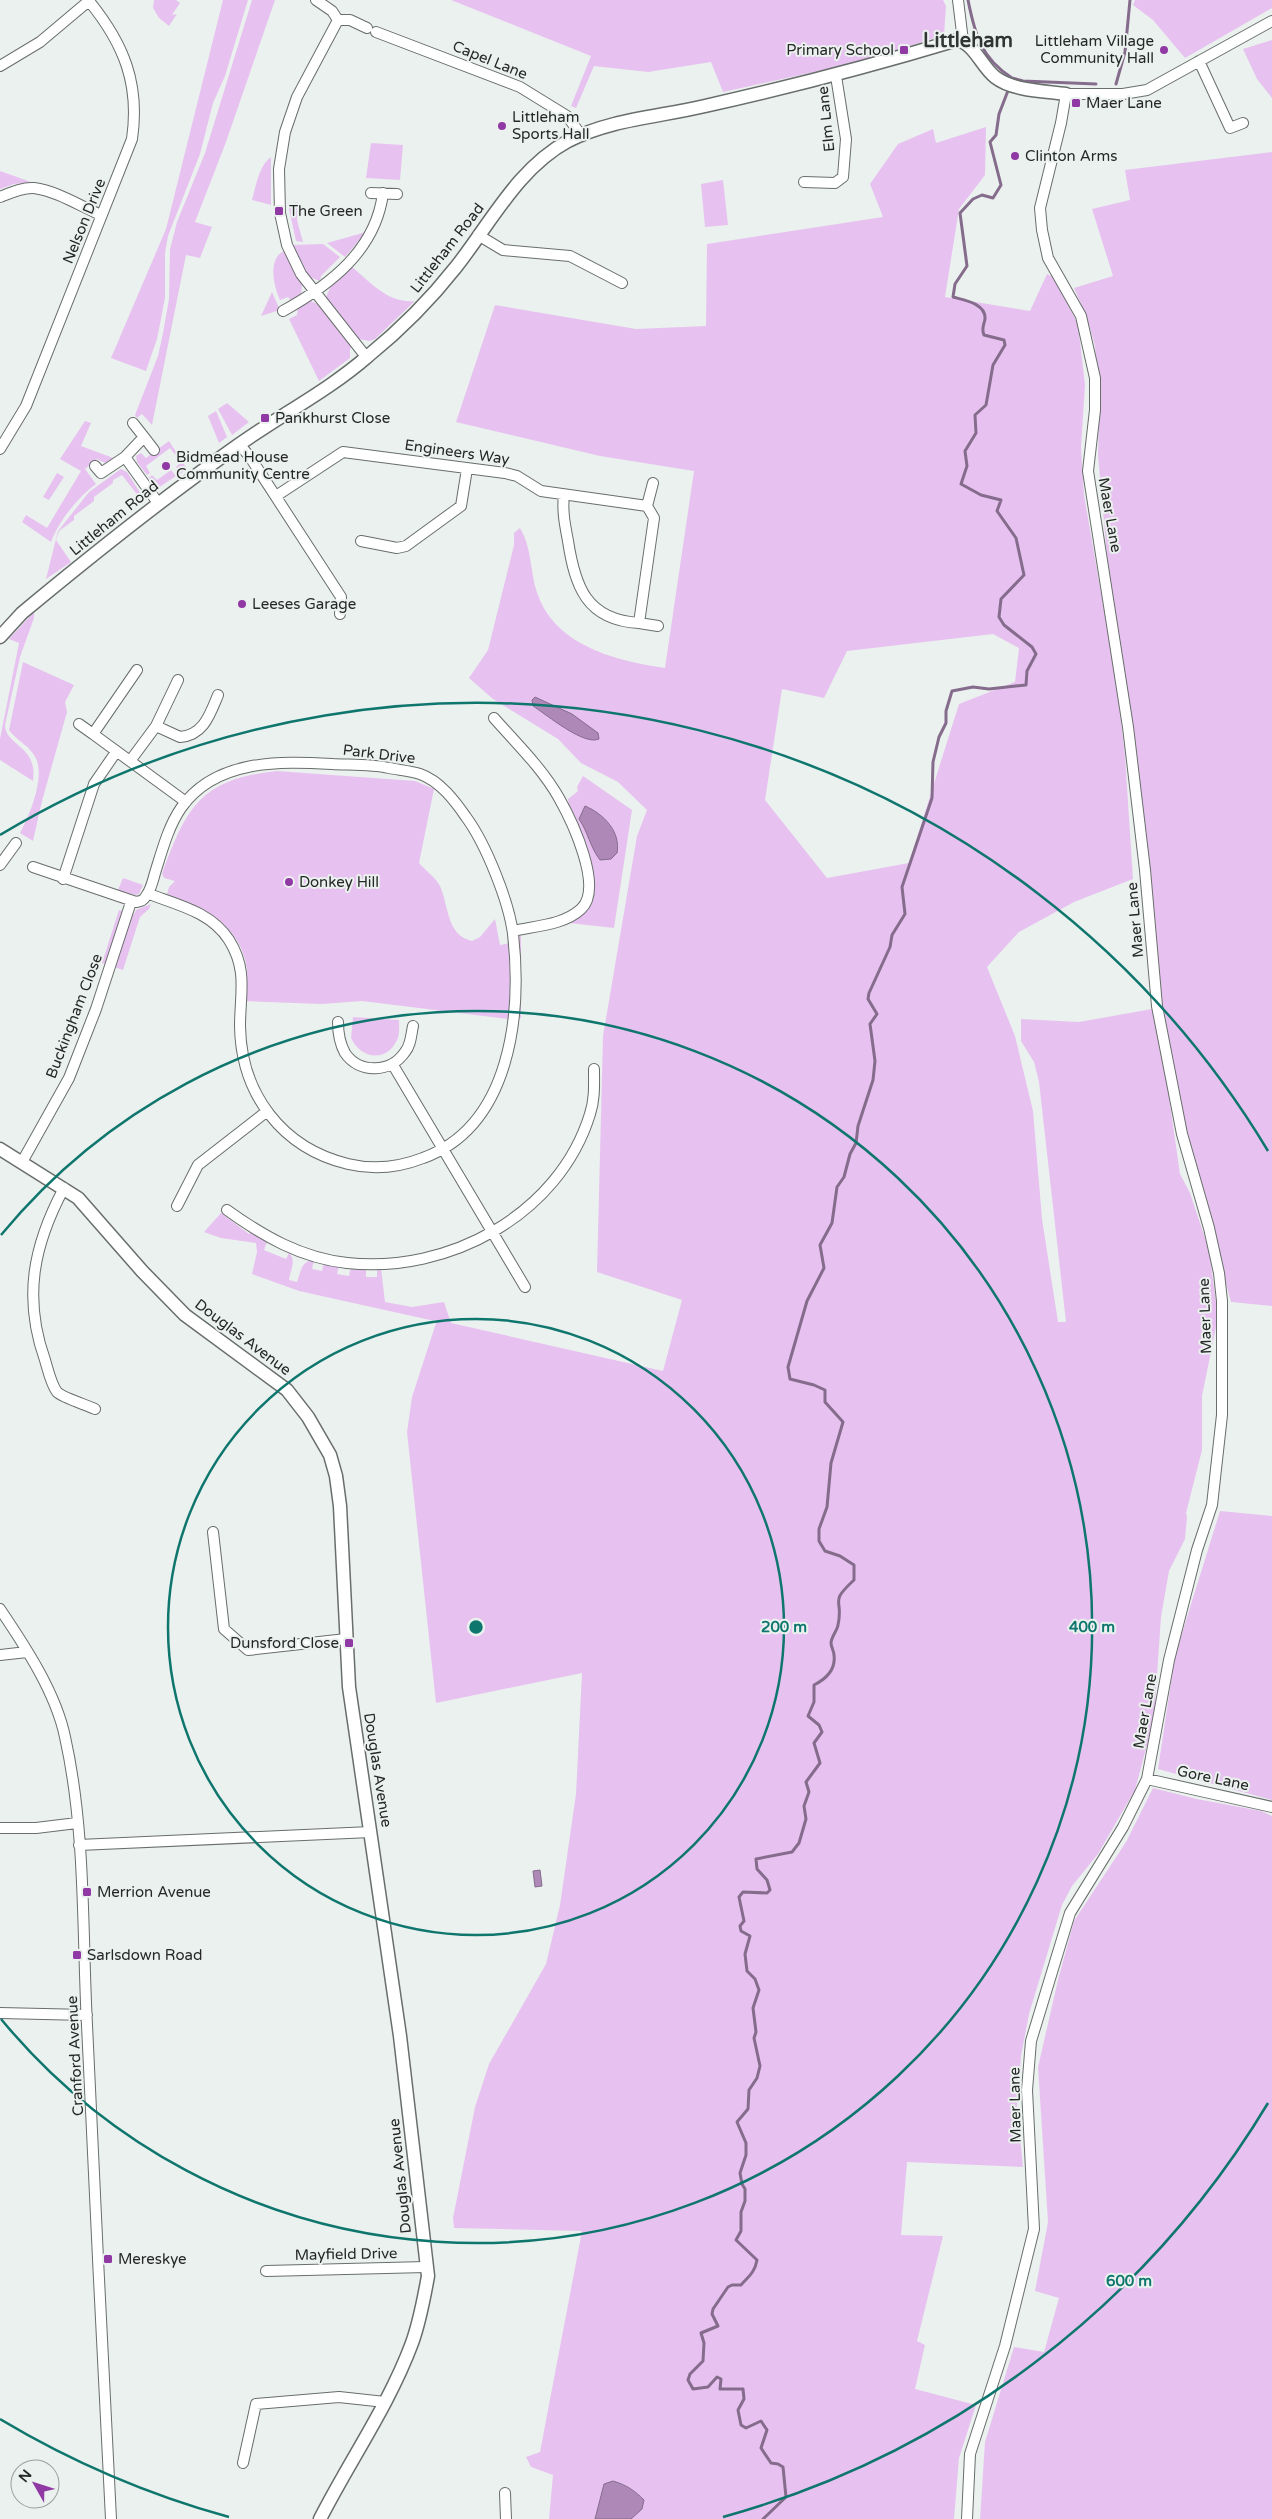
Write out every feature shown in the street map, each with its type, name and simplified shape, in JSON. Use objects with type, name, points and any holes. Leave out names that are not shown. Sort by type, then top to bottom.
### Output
[{"type":"street","points":[[316,0],[332,11],[338,20],[297,97],[285,132],[280,169],[280,213],[287,245],[301,274],[367,358]]},
{"type":"street","points":[[958,0],[963,41],[995,77],[1010,84],[1066,94],[1123,94],[1147,90],[1272,21]]},
{"type":"street","points":[[0,66],[40,42],[90,1]]},
{"type":"street","name":"Nelson Drive","points":[[0,448],[26,406],[132,139],[136,114],[130,73],[120,44],[90,1]]},
{"type":"street","name":"Capel Lane","points":[[338,20],[350,20],[520,87],[567,116],[581,134]]},
{"type":"street","name":"Littleham Road","points":[[0,637],[22,613],[158,503],[239,444],[367,358],[402,326],[445,281],[478,235],[532,169],[548,154],[581,134],[634,119],[703,107],[836,76],[957,40],[963,41]]},
{"type":"street","points":[[1199,61],[1230,128],[1243,123]]},
{"type":"street","name":"Elm Lane","points":[[804,182],[835,182],[844,177],[846,139],[836,76]]},
{"type":"street","name":"Maer Lane","points":[[967,2519],[970,2454],[1005,2346],[1034,2228],[1027,2090],[1032,2041],[1070,1913],[1123,1827],[1147,1779],[1169,1660],[1214,1493],[1222,1415],[1222,1301],[1209,1228],[1182,1134],[1157,1006],[1145,870],[1128,727],[1088,471],[1095,410],[1094,370],[1081,316],[1048,258],[1042,230],[1040,208],[1061,123],[1066,94]]},
{"type":"street","points":[[0,197],[19,190],[35,188],[60,196],[101,215]]},
{"type":"street","points":[[371,193],[397,194]]},
{"type":"street","points":[[283,311],[315,293],[366,244],[381,212],[383,193]]},
{"type":"street","points":[[478,235],[503,250],[570,256],[622,283]]},
{"type":"street","points":[[133,424],[154,450]]},
{"type":"street","points":[[95,466],[101,473],[124,457],[144,437]]},
{"type":"street","points":[[239,444],[276,496],[340,597],[340,614]]},
{"type":"street","name":"Engineers Way","points":[[276,496],[343,452],[517,476],[538,490],[647,506]]},
{"type":"street","points":[[124,457],[158,503]]},
{"type":"street","points":[[361,541],[397,548],[406,546],[461,506],[467,469]]},
{"type":"street","points":[[639,623],[654,518],[647,506],[653,483]]},
{"type":"street","points":[[564,495],[562,507],[573,572],[580,591],[593,607],[604,614],[616,619],[658,626]]},
{"type":"street","points":[[94,734],[137,670]]},
{"type":"street","points":[[130,761],[156,726],[178,680]]},
{"type":"street","points":[[156,726],[180,736],[192,733],[205,726],[218,695]]},
{"type":"street","points":[[494,718],[527,753],[559,798],[586,860],[589,874],[590,890],[587,900],[583,908],[569,919],[513,931]]},
{"type":"street","points":[[79,724],[186,802]]},
{"type":"street","points":[[64,879],[94,784],[116,752]]},
{"type":"street","name":"Park Drive","points":[[148,894],[174,820],[186,802],[200,789],[221,776],[258,764],[300,762],[382,767],[422,774],[454,800],[477,833],[494,870],[513,931],[515,984],[507,1054],[497,1088],[487,1106],[470,1127],[443,1150]]},
{"type":"street","points":[[0,865],[16,843]]},
{"type":"street","points":[[33,867],[131,902],[141,901],[148,894],[202,914],[229,940],[242,969],[244,980],[240,1041],[244,1063],[252,1087],[266,1112],[277,1126],[306,1148],[322,1157],[346,1164],[371,1167],[400,1165],[443,1150]]},
{"type":"street","name":"Buckingham Close","points":[[22,1162],[69,1078],[96,1009],[131,902]]},
{"type":"street","points":[[338,1022],[340,1040],[346,1054],[352,1060],[371,1069],[393,1065],[406,1051],[413,1026]]},
{"type":"street","points":[[393,1065],[525,1287]]},
{"type":"street","points":[[227,1210],[271,1240],[301,1253],[347,1263],[390,1264],[420,1260],[454,1251],[493,1232],[527,1207],[552,1181],[572,1155],[582,1138],[591,1113],[594,1094],[594,1069]]},
{"type":"street","points":[[177,1206],[198,1165],[266,1112]]},
{"type":"street","name":"Douglas Avenue","points":[[0,1149],[78,1198],[142,1271],[185,1315],[287,1390],[320,1436],[330,1455],[336,1476],[340,1500],[346,1639],[357,1747],[371,1832],[402,2054],[428,2276],[422,2308],[412,2342],[385,2402],[320,2519]]},
{"type":"street","points":[[64,1188],[48,1221],[34,1268],[32,1297],[37,1339],[53,1385],[58,1393],[96,1409]]},
{"type":"street","points":[[213,1532],[224,1629],[248,1650],[346,1639]]},
{"type":"street","name":"Cranford Avenue","points":[[0,1609],[27,1652],[55,1704],[65,1736],[77,1823],[111,2519]]},
{"type":"street","points":[[0,1655],[27,1652]]},
{"type":"street","name":"Gore Lane","points":[[1147,1779],[1272,1807]]},
{"type":"street","points":[[0,1828],[77,1823]]},
{"type":"street","points":[[79,1846],[371,1832]]},
{"type":"street","points":[[0,2013],[87,2015]]},
{"type":"street","name":"Mayfield Drive","points":[[266,2271],[426,2267]]},
{"type":"street","points":[[243,2463],[256,2404],[338,2397],[385,2402]]},
{"type":"street","points":[[505,2493],[506,2519]]},
{"type":"shaded area","points":[[154,0],[176,0],[180,3],[172,15],[177,14],[169,26],[159,18],[153,8]]},
{"type":"shaded area","points":[[223,0],[248,0],[225,76],[213,103],[200,154],[168,236],[165,253],[165,298],[157,339],[146,371],[111,358],[166,229]]},
{"type":"shaded area","points":[[252,0],[275,0],[226,142],[195,222],[212,227],[200,258],[186,255],[152,425],[142,414],[137,418],[135,415],[158,356],[163,333],[169,299],[170,249],[177,222],[205,153]]},
{"type":"shaded area","points":[[451,0],[943,0],[946,6],[944,35],[855,63],[723,92],[711,62],[648,72],[594,66],[576,108],[571,106],[591,56]]},
{"type":"shaded area","points":[[1135,0],[1272,0],[1272,8],[1185,58],[1153,20],[1133,5]]},
{"type":"shaded area","points":[[1272,40],[1272,98],[1257,79],[1243,49]]},
{"type":"shaded area","points":[[986,127],[985,175],[959,209],[945,297],[1030,311],[1047,274],[1053,277],[1078,324],[1085,385],[1081,448],[1084,495],[1117,685],[1125,756],[1133,879],[1074,902],[1019,932],[987,967],[1015,1036],[1033,1111],[1042,1219],[1058,1322],[1066,1322],[1039,1082],[1034,1062],[1021,1041],[1021,1019],[1079,1022],[1152,1009],[1173,1096],[1169,1097],[1180,1174],[1190,1193],[1209,1250],[1218,1317],[1202,1396],[1202,1450],[1186,1513],[1185,1539],[1169,1571],[1161,1617],[1154,1719],[1135,1790],[1098,1854],[1072,1886],[1062,1905],[1029,2014],[1021,2056],[1017,2106],[1023,2167],[907,2162],[901,2235],[943,2236],[917,2341],[925,2345],[915,2389],[976,2405],[959,2458],[954,2519],[549,2519],[553,2475],[531,2467],[526,2457],[540,2452],[582,2231],[454,2228],[453,2218],[475,2107],[489,2064],[546,1964],[560,1905],[576,1794],[582,1673],[436,1703],[407,1432],[412,1397],[437,1320],[299,1291],[252,1274],[257,1252],[256,1243],[221,1238],[204,1232],[221,1213],[249,1234],[251,1232],[267,1242],[264,1250],[286,1259],[289,1253],[293,1262],[289,1280],[297,1282],[304,1264],[314,1260],[312,1269],[322,1271],[324,1263],[339,1265],[337,1274],[349,1276],[351,1266],[366,1268],[366,1277],[377,1277],[377,1268],[381,1268],[385,1302],[412,1307],[444,1302],[451,1323],[663,1371],[682,1300],[597,1272],[603,1036],[637,836],[647,810],[618,782],[581,763],[558,739],[493,699],[469,678],[488,650],[514,545],[514,533],[520,528],[527,544],[538,595],[547,612],[559,627],[573,639],[608,655],[627,661],[665,668],[694,471],[600,456],[456,422],[495,305],[636,329],[706,326],[707,244],[883,217],[870,184],[898,144],[933,129],[936,143]],"holes":[[[993,634],[1019,648],[1015,682],[959,704],[909,863],[827,878],[765,800],[782,689],[824,698],[847,651]]]},
{"type":"shaded area","points":[[371,143],[403,145],[400,180],[366,178]]},
{"type":"shaded area","points":[[1272,152],[1272,1306],[1231,1302],[1186,1134],[1161,1002],[1109,578],[1098,456],[1099,411],[1095,346],[1087,318],[1074,288],[1113,276],[1092,209],[1130,200],[1125,170]]},
{"type":"shaded area","points":[[271,157],[271,205],[252,200],[261,170]]},
{"type":"shaded area","points":[[0,171],[31,182],[14,184],[0,189]]},
{"type":"shaded area","points":[[723,180],[728,225],[705,227],[701,184]]},
{"type":"shaded area","points":[[298,202],[297,220],[303,242],[296,241],[288,204]]},
{"type":"shaded area","points":[[366,232],[345,257],[327,243]]},
{"type":"shaded area","points":[[323,244],[340,257],[321,276],[320,281],[309,277],[292,245]]},
{"type":"shaded area","points":[[284,251],[302,285],[301,296],[292,302],[288,297],[280,300],[274,281],[275,260]]},
{"type":"shaded area","points":[[350,265],[379,290],[388,295],[405,301],[415,301],[375,339],[370,341],[358,339],[326,297],[332,283]]},
{"type":"shaded area","points":[[272,292],[280,310],[261,316]]},
{"type":"shaded area","points":[[311,301],[317,304],[352,347],[350,349],[350,358],[319,381],[289,319],[297,315],[298,306]]},
{"type":"shaded area","points":[[227,403],[249,422],[232,435],[218,409]]},
{"type":"shaded area","points":[[216,411],[227,437],[219,443],[208,416]]},
{"type":"shaded area","points":[[85,421],[91,423],[81,446],[113,458],[105,463],[97,459],[85,469],[96,484],[69,510],[51,542],[22,522],[26,515],[47,528],[81,471],[60,459]]},
{"type":"shaded area","points":[[169,441],[187,469],[180,474],[176,467],[181,462],[170,448],[146,466],[150,473],[147,475],[137,462],[136,456],[141,453],[146,458]]},
{"type":"shaded area","points":[[121,469],[127,472],[144,499],[142,501],[122,475],[113,480],[113,483],[94,497],[94,501],[74,516],[74,520],[59,531],[56,540],[71,562],[46,579],[58,531],[89,492]]},
{"type":"shaded area","points":[[171,470],[176,476],[158,488],[149,478],[152,475],[157,480]]},
{"type":"shaded area","points":[[57,473],[64,477],[49,500],[43,497]]},
{"type":"shaded area","points":[[34,612],[34,618],[20,657],[5,725],[10,738],[27,753],[31,760],[33,781],[0,760],[0,739],[19,643],[9,639]]},
{"type":"shaded area","points":[[23,662],[74,685],[65,702],[67,712],[33,841],[20,833],[36,794],[39,773],[38,763],[31,751],[9,730]]},
{"type":"shaded area","points":[[535,697],[572,714],[598,733],[599,739],[584,738],[556,722],[533,706],[532,700]]},
{"type":"shaded area","points":[[277,771],[415,781],[434,789],[419,863],[440,886],[453,926],[457,933],[464,938],[472,941],[480,937],[495,919],[500,945],[510,943],[521,935],[521,1018],[508,1019],[362,1001],[322,1004],[244,1001],[247,970],[244,955],[238,942],[229,930],[207,912],[167,894],[169,887],[175,881],[164,878],[162,874],[179,831],[200,801],[213,790],[230,781]]},
{"type":"shaded area","points":[[583,776],[632,810],[614,928],[569,923],[592,900],[592,877],[589,860],[572,820],[568,799],[578,791],[577,787]]},
{"type":"shaded area","points":[[585,806],[605,819],[614,831],[618,845],[617,853],[611,859],[600,860],[594,850],[579,819]]},
{"type":"shaded area","points":[[123,878],[143,885],[139,894],[135,895],[118,890]]},
{"type":"shaded area","points":[[151,904],[149,909],[140,917],[123,970],[114,967],[131,914]]},
{"type":"shaded area","points":[[119,910],[123,911],[105,964],[102,963]]},
{"type":"shaded area","points":[[353,1017],[399,1020],[397,1040],[387,1052],[374,1056],[367,1054],[355,1045],[351,1038]]},
{"type":"shaded area","points":[[1220,1511],[1272,1516],[1272,1800],[1158,1769],[1175,1656]]},
{"type":"shaded area","points":[[1153,1788],[1197,1799],[1261,1811],[1272,1816],[1272,2519],[980,2519],[985,2442],[1014,2347],[1044,2352],[1059,2298],[1035,2291],[1048,2222],[1038,2067],[1058,1980],[1074,1921],[1126,1842]]},
{"type":"shaded area","points":[[540,1870],[542,1886],[535,1887],[533,1871]]},
{"type":"shaded area","points":[[613,2481],[622,2484],[644,2500],[642,2509],[631,2519],[595,2519],[604,2484]]},
{"type":"waterway","points":[[968,0],[973,24],[981,45],[993,62],[1012,78],[1011,82]]},
{"type":"waterway","points":[[1116,84],[1125,52],[1130,0]]},
{"type":"waterway","points":[[1012,78],[1023,81],[1096,84]]},
{"type":"waterway","points":[[763,2519],[786,2497],[783,2467],[771,2463],[761,2448],[767,2430],[761,2421],[746,2428],[741,2425],[738,2410],[744,2399],[743,2389],[720,2389],[721,2379],[717,2377],[708,2387],[693,2389],[688,2380],[690,2374],[703,2361],[704,2343],[701,2333],[718,2326],[712,2314],[713,2309],[728,2287],[741,2285],[755,2268],[757,2260],[736,2240],[741,2231],[741,2212],[745,2201],[745,2189],[740,2173],[746,2155],[746,2143],[737,2122],[748,2109],[749,2090],[757,2078],[760,2066],[754,2038],[756,2032],[753,2008],[759,1990],[755,1979],[747,1971],[745,1954],[750,1936],[741,1931],[740,1926],[744,1921],[739,1897],[743,1892],[767,1893],[770,1890],[767,1880],[757,1869],[756,1859],[792,1852],[799,1843],[806,1819],[804,1806],[809,1792],[806,1782],[820,1763],[814,1743],[822,1732],[819,1725],[808,1716],[814,1702],[814,1685],[826,1677],[832,1670],[834,1654],[831,1643],[838,1625],[838,1601],[841,1593],[854,1580],[854,1565],[840,1556],[825,1551],[819,1541],[819,1529],[827,1507],[831,1463],[843,1422],[825,1402],[825,1390],[790,1379],[788,1367],[807,1301],[824,1268],[820,1245],[832,1223],[837,1187],[844,1177],[850,1154],[856,1143],[858,1126],[873,1080],[875,1061],[870,1024],[877,1014],[868,999],[869,993],[890,947],[892,935],[905,914],[902,887],[932,798],[933,762],[939,737],[946,723],[946,711],[952,691],[973,687],[989,689],[1026,685],[1027,671],[1036,654],[1032,647],[1004,625],[999,617],[1001,599],[1024,575],[1016,538],[997,511],[1001,500],[981,495],[961,484],[967,466],[965,451],[976,433],[975,415],[986,405],[993,365],[1005,345],[1004,340],[984,335],[985,319],[982,309],[973,303],[953,297],[955,284],[967,266],[960,213],[973,199],[982,195],[993,198],[1001,185],[990,142],[996,135],[999,114],[1009,88]]},
{"type":"place","name":"Primary School","points":[[904,50]]},
{"type":"place","name":"Littleham Village Community Hall","points":[[1164,50]]},
{"type":"place","name":"Maer Lane","points":[[1076,103]]},
{"type":"place","name":"Littleham Sports Hall","points":[[502,126]]},
{"type":"place","name":"Clinton Arms","points":[[1015,156]]},
{"type":"place","name":"The Green","points":[[279,211]]},
{"type":"place","name":"Pankhurst Close","points":[[265,418]]},
{"type":"place","name":"Bidmead House Community Centre","points":[[166,466]]},
{"type":"place","name":"Leeses Garage","points":[[242,604]]},
{"type":"place","name":"Donkey Hill","points":[[289,882]]},
{"type":"place","name":"Dunsford Close","points":[[349,1643]]},
{"type":"place","name":"Merrion Avenue","points":[[87,1892]]},
{"type":"place","name":"Sarlsdown Road","points":[[77,1955]]},
{"type":"place","name":"Mereskye","points":[[108,2259]]},
{"type":"district","name":"Littleham","points":[[968,40]]}]
